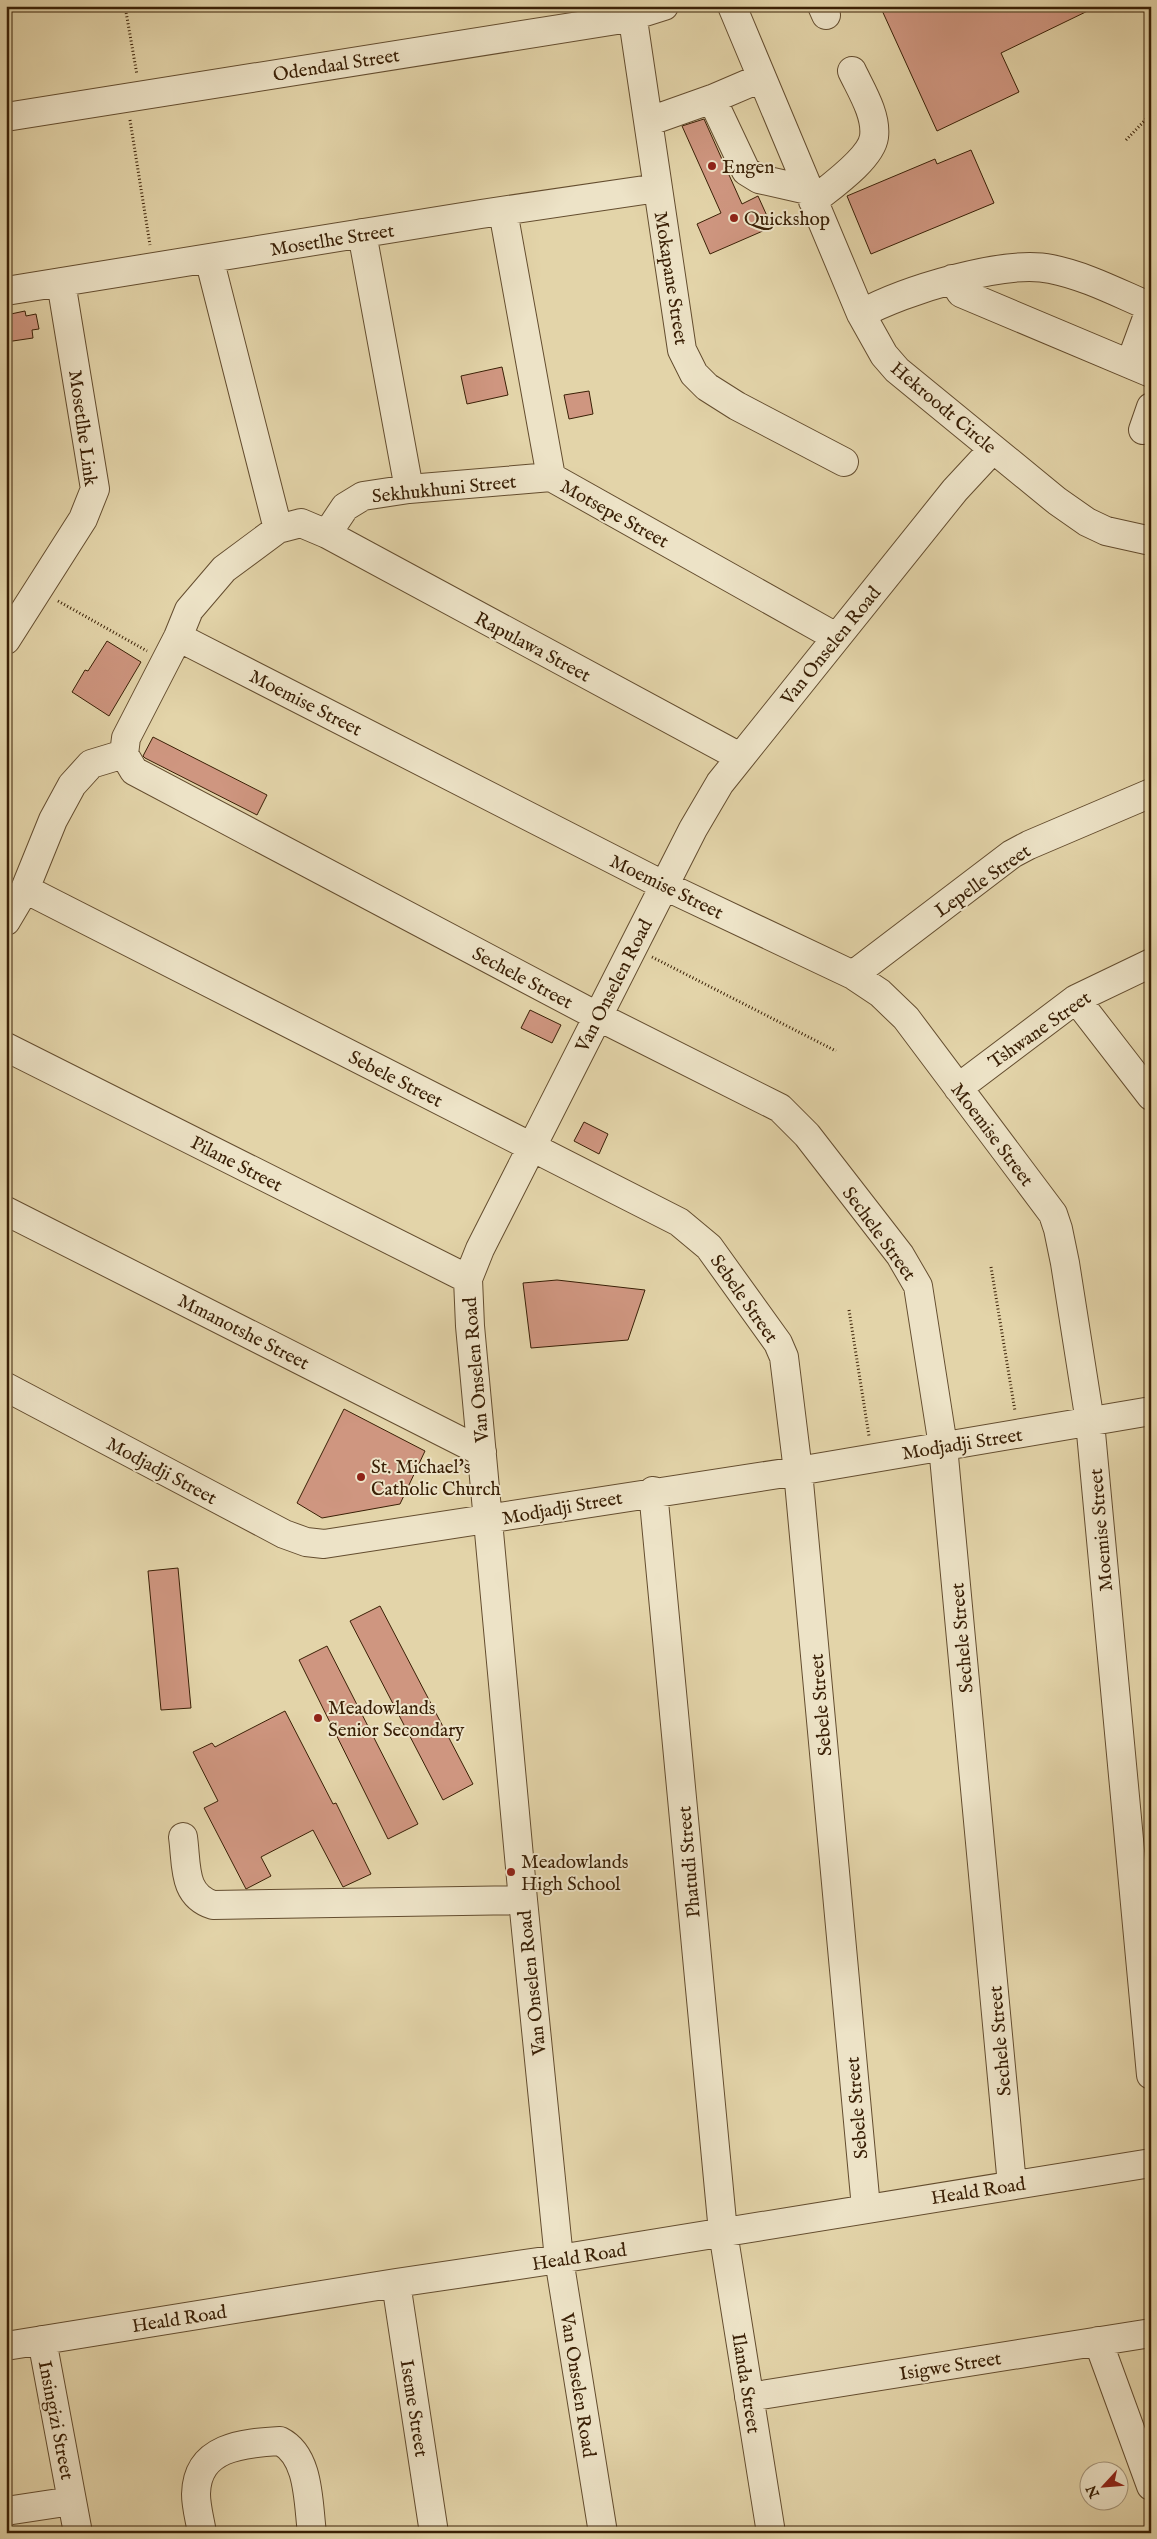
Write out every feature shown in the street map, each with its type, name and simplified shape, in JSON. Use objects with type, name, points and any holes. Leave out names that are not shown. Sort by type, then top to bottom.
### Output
[{"type":"street","name":"Odendaal Street","points":[[6,116],[664,6]]},
{"type":"street","name":"Hekroodt Circle","points":[[732,6],[861,314],[880,349],[897,370],[1057,501],[1086,522],[1129,538],[1151,541]]},
{"type":"street","name":"Mokapane Street","points":[[632,12],[650,121],[682,350],[694,374],[706,387],[737,406],[844,462]]},
{"type":"street","points":[[712,99],[746,171],[760,179],[810,195],[863,157],[874,138],[871,113],[852,71]]},
{"type":"street","points":[[650,121],[712,99],[761,78]]},
{"type":"street","name":"Mosetlhe Street","points":[[6,291],[362,233],[658,188]]},
{"type":"street","name":"Motsepe Street","points":[[503,211],[551,477],[836,637]]},
{"type":"street","points":[[362,233],[409,489]]},
{"type":"street","points":[[209,258],[278,529]]},
{"type":"street","points":[[861,314],[886,300],[952,279],[1030,266],[1051,269],[1087,279],[1151,306],[1140,369],[961,293],[952,279]]},
{"type":"street","name":"Mosetlhe Link","points":[[6,640],[83,519],[95,490],[60,282]]},
{"type":"street","name":"Van Onselen Road","points":[[603,2533],[559,2259],[523,1900],[468,1279],[483,1242],[597,1016],[712,796],[740,757],[955,490],[993,449]]},
{"type":"street","name":"Sekhukhuni Street","points":[[327,534],[345,506],[363,496],[409,489],[551,477]]},
{"type":"street","points":[[6,921],[26,889],[54,820],[72,785],[91,764],[124,754],[126,738],[166,662],[189,610],[204,591],[224,569],[278,529],[300,523],[327,534]]},
{"type":"street","name":"Rapulawa Street","points":[[327,534],[740,757]]},
{"type":"street","name":"Moemise Street","points":[[178,637],[664,886],[853,975],[880,993],[906,1018],[1040,1196],[1052,1214],[1058,1229],[1090,1422],[1151,2076]]},
{"type":"street","name":"Sechele Street","points":[[124,754],[134,771],[597,1016],[780,1108],[807,1136],[900,1255],[913,1275],[922,1307],[943,1446],[1012,2185]]},
{"type":"street","name":"Lepelle Street","points":[[853,975],[1012,854],[1151,793]]},
{"type":"street","name":"Sebele Street","points":[[26,889],[679,1222],[709,1247],[763,1320],[784,1357],[798,1471],[866,2208]]},
{"type":"street","name":"Tshwane Street","points":[[958,1088],[1076,999],[1151,963]]},
{"type":"street","points":[[1076,999],[1151,1096]]},
{"type":"street","name":"Pilane Street","points":[[6,1047],[468,1279]]},
{"type":"street","name":"Mmanotshe Street","points":[[6,1211],[482,1452]]},
{"type":"street","name":"Modjadji Street","points":[[6,1387],[284,1534],[306,1542],[324,1544],[353,1542],[653,1492],[798,1471],[1151,1411]]},
{"type":"street","name":"Phatudi Street","points":[[653,1492],[723,2232]]},
{"type":"street","points":[[183,1837],[189,1883],[193,1894],[201,1901],[213,1905],[523,1900]]},
{"type":"street","name":"Heald Road","points":[[6,2346],[1151,2163]]},
{"type":"street","name":"Ilanda Street","points":[[723,2232],[771,2533]]},
{"type":"street","name":"Iseme Street","points":[[396,2283],[434,2533]]},
{"type":"street","name":"Isigwe Street","points":[[749,2397],[1151,2333]]},
{"type":"street","name":"Insingizi Street","points":[[42,2340],[78,2533]]},
{"type":"street","points":[[1098,2341],[1151,2486]]},
{"type":"street","points":[[202,2533],[196,2496],[198,2476],[205,2465],[215,2455],[228,2448],[280,2441],[294,2450],[303,2470],[312,2533]]},
{"type":"street","name":"Insingizi Street","points":[[6,2511],[72,2501]]},
{"type":"path","points":[[125,6],[133,96],[153,267]]},
{"type":"path","points":[[1126,140],[1151,114]]},
{"type":"path","points":[[38,590],[166,662]]},
{"type":"path","points":[[632,947],[836,1051]]},
{"type":"path","points":[[991,1267],[1019,1434]]},
{"type":"path","points":[[849,1310],[872,1457]]},
{"type":"building","points":[[880,6],[1098,6],[1001,53],[1019,92],[937,131]]},
{"type":"building","points":[[704,119],[742,204],[758,196],[772,227],[710,254],[697,224],[721,213],[682,126]]},
{"type":"building","points":[[971,150],[994,203],[871,254],[847,196],[935,159],[937,164]]},
{"type":"building","points":[[25,311],[26,316],[36,314],[39,329],[32,330],[33,338],[6,342],[6,315]]},
{"type":"building","points":[[502,367],[508,395],[467,404],[461,376]]},
{"type":"building","points":[[589,391],[593,414],[569,419],[564,395]]},
{"type":"building","points":[[107,641],[141,662],[109,716],[72,692],[85,670],[88,671]]},
{"type":"building","points":[[153,737],[267,795],[257,815],[145,758],[143,756]]},
{"type":"building","points":[[530,1010],[561,1025],[552,1043],[521,1028]]},
{"type":"building","points":[[584,1122],[608,1134],[599,1154],[574,1141]]},
{"type":"building","points":[[557,1280],[645,1290],[628,1340],[531,1348],[523,1283]]},
{"type":"building","name":"St. Michael's Catholic Church","points":[[344,1409],[425,1451],[400,1504],[322,1518],[297,1503]]},
{"type":"building","points":[[178,1568],[191,1708],[161,1710],[148,1571]]},
{"type":"building","points":[[380,1606],[473,1784],[443,1800],[350,1621]]},
{"type":"building","points":[[327,1646],[418,1824],[388,1839],[299,1660]]},
{"type":"building","points":[[285,1711],[333,1804],[336,1803],[371,1874],[343,1887],[313,1830],[261,1857],[271,1876],[246,1889],[204,1808],[218,1801],[193,1752],[212,1743],[215,1747]]},
{"type":"place","name":"Engen","points":[[712,166]]},
{"type":"place","name":"Quickshop","points":[[734,218]]},
{"type":"place","name":"St. Michael's Catholic Church","points":[[361,1477]]},
{"type":"place","name":"Meadowlands Senior Secondary","points":[[318,1718]]},
{"type":"place","name":"Meadowlands High School","points":[[511,1872]]}]
